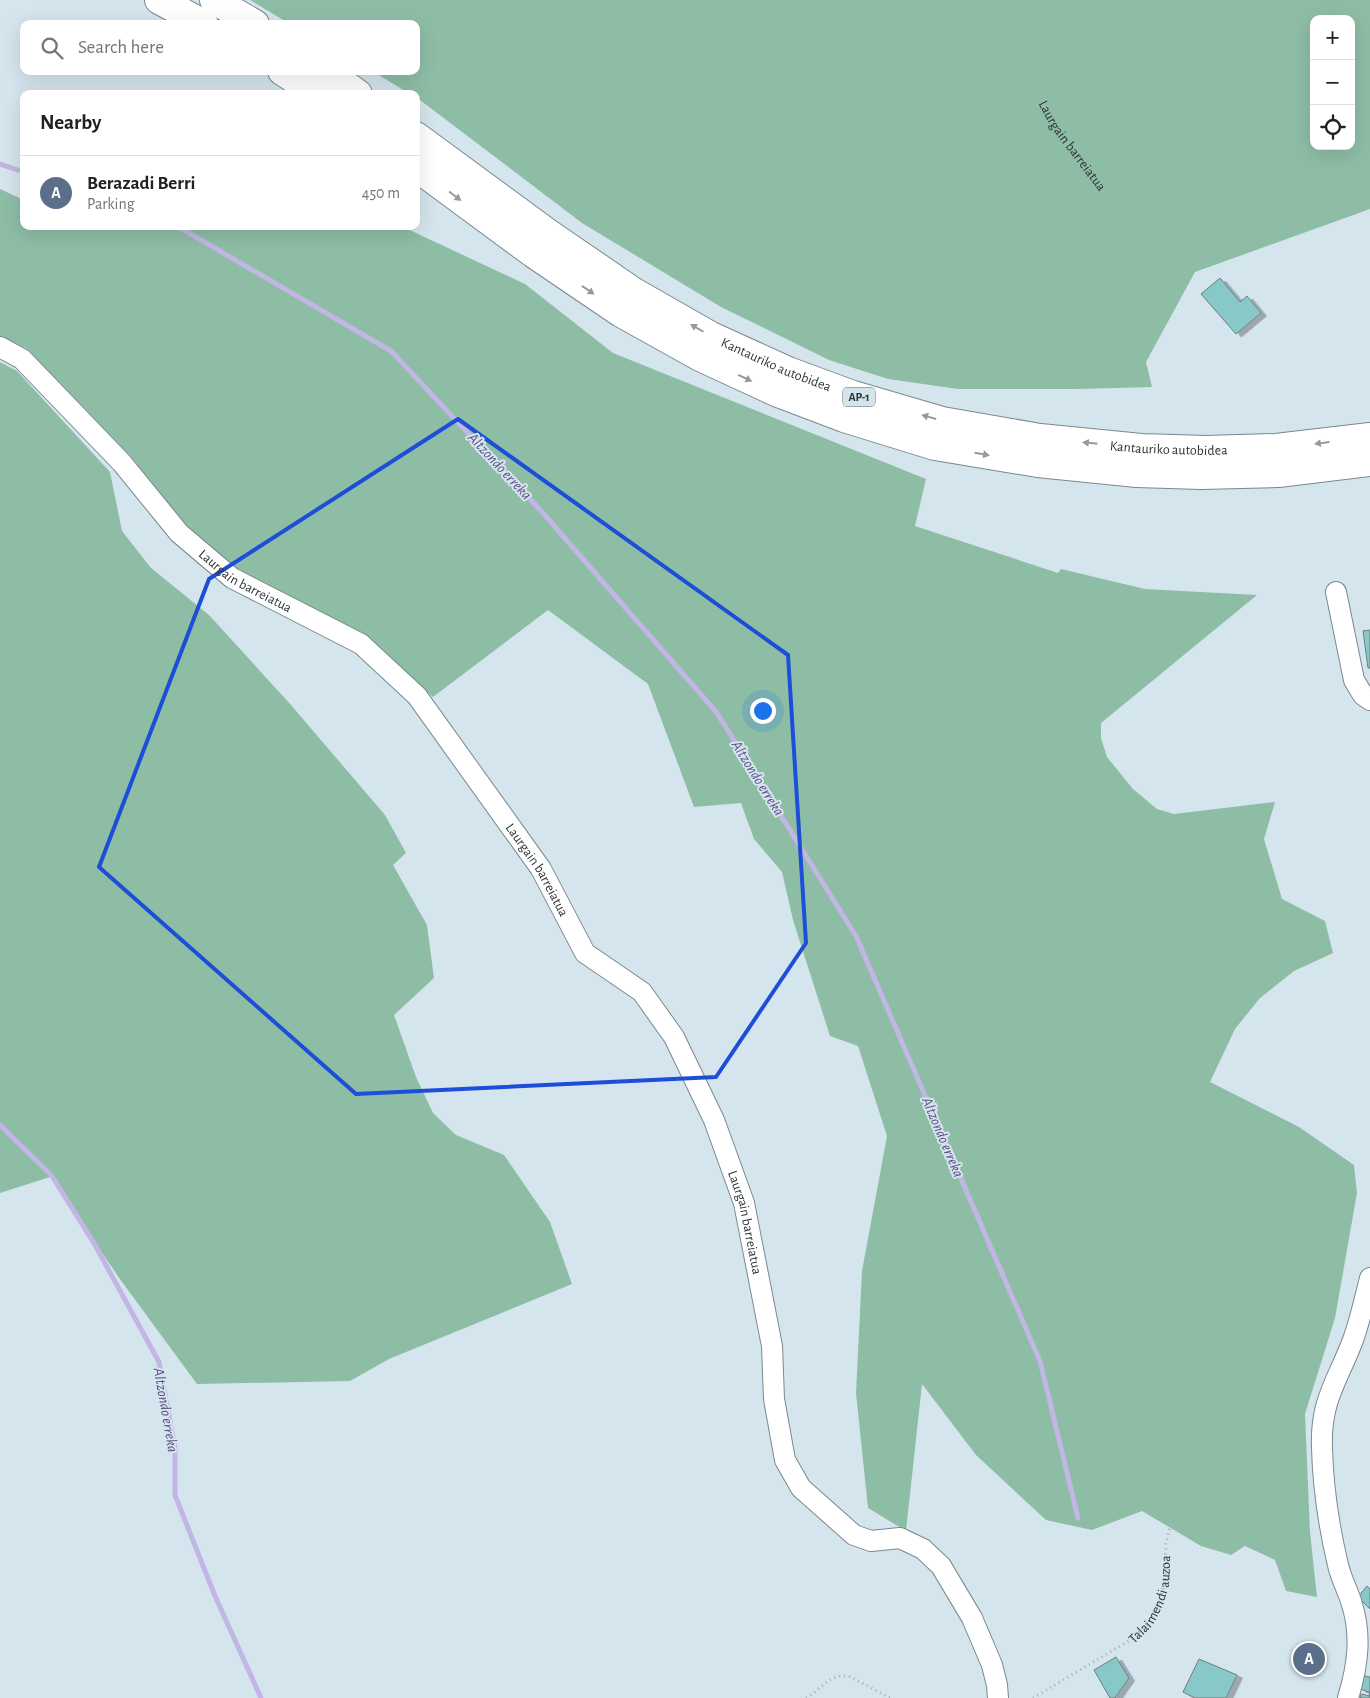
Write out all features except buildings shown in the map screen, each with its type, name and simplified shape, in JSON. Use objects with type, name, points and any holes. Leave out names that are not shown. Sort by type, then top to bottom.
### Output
[{"type":"highway","points":[[159,0],[196,20]]},
{"type":"highway","points":[[214,0],[248,20]]},
{"type":"highway","points":[[288,75],[311,90]]},
{"type":"highway","points":[[332,75],[353,90]]},
{"type":"highway","name":"Kantauriko autobidea","points":[[420,139],[548,233],[634,292],[711,336],[788,371],[854,395],[942,421],[1040,438],[1141,448],[1206,450],[1276,448],[1370,437]]},
{"type":"highway","name":"Kantauriko autobidea","points":[[420,170],[534,254],[622,313],[700,357],[778,393],[844,418],[935,446],[1038,463],[1137,472],[1201,475],[1278,473],[1370,462]]},
{"type":"street","name":"Laurgain barreiatua","points":[[0,347],[22,359],[122,463],[179,533],[232,578],[361,644],[417,696],[541,869],[584,952],[642,992],[678,1045],[714,1120],[744,1203],[772,1346],[774,1399],[785,1460],[801,1488],[854,1535],[871,1541],[900,1538],[923,1549],[942,1566],[972,1618],[992,1665],[998,1698]]},
{"type":"street","points":[[1336,592],[1354,680],[1363,695],[1370,700]]},
{"type":"street","points":[[1348,1698],[1358,1656],[1358,1636],[1351,1602],[1338,1568],[1330,1524],[1322,1432],[1326,1401],[1353,1341],[1370,1278]]},
{"type":"path","name":"Laurgain barreiatua","points":[[1015,0],[1032,81],[1056,126],[1102,187],[1178,274]]},
{"type":"path","points":[[1172,267],[1210,257],[1352,204]]},
{"type":"path","name":"Talaimendi auzoa","points":[[1033,1698],[1132,1639],[1149,1622],[1159,1602],[1164,1585],[1166,1543],[1174,1511],[1173,1482],[1167,1444]]},
{"type":"path","points":[[806,1698],[817,1691],[830,1678],[848,1676],[890,1698]]},
{"type":"highlighted area","points":[[458,419],[788,655],[806,943],[716,1077],[356,1094],[99,867],[209,579]]},
{"type":"green space","points":[[250,0],[1370,0],[1370,209],[1195,272],[1146,362],[1152,387],[958,389],[888,379],[829,360],[721,307],[582,223],[420,100],[420,90],[403,90],[379,75],[420,75],[420,20],[283,20]]},
{"type":"green space","points":[[0,189],[20,198],[20,230],[410,230],[525,284],[613,353],[926,479],[915,526],[1058,573],[1061,569],[1145,589],[1257,595],[1101,723],[1101,738],[1107,757],[1133,789],[1157,809],[1174,814],[1275,802],[1264,839],[1282,899],[1325,921],[1333,953],[1294,971],[1260,998],[1235,1029],[1210,1082],[1299,1127],[1354,1165],[1357,1193],[1335,1318],[1305,1414],[1310,1532],[1317,1597],[1286,1591],[1275,1560],[1245,1546],[1231,1555],[1201,1546],[1142,1511],[1092,1530],[1046,1520],[976,1455],[922,1384],[906,1531],[868,1508],[856,1393],[862,1271],[887,1136],[858,1046],[830,1036],[793,920],[782,872],[754,839],[741,803],[694,807],[648,684],[548,610],[433,697],[366,638],[261,585],[223,558],[181,520],[133,459],[26,348],[0,336]]},
{"type":"green space","points":[[0,362],[17,371],[110,472],[122,531],[151,568],[209,615],[291,705],[385,815],[406,853],[393,865],[427,925],[434,978],[394,1015],[416,1077],[433,1113],[456,1135],[504,1155],[550,1222],[572,1284],[389,1359],[350,1381],[197,1384],[122,1282],[50,1177],[0,1193]]},
{"type":"waterway","name":"Altzondo erreka","points":[[0,164],[20,171]]},
{"type":"waterway","name":"Altzondo erreka","points":[[184,230],[391,351],[543,513],[717,713],[856,936],[1040,1361],[1078,1518]]},
{"type":"waterway","name":"Altzondo erreka","points":[[0,1125],[52,1176],[95,1245],[159,1362],[175,1449],[175,1495],[215,1596],[261,1698]]},
{"type":"place","name":"Berazadi Berri","points":[[1309,1659]]}]
